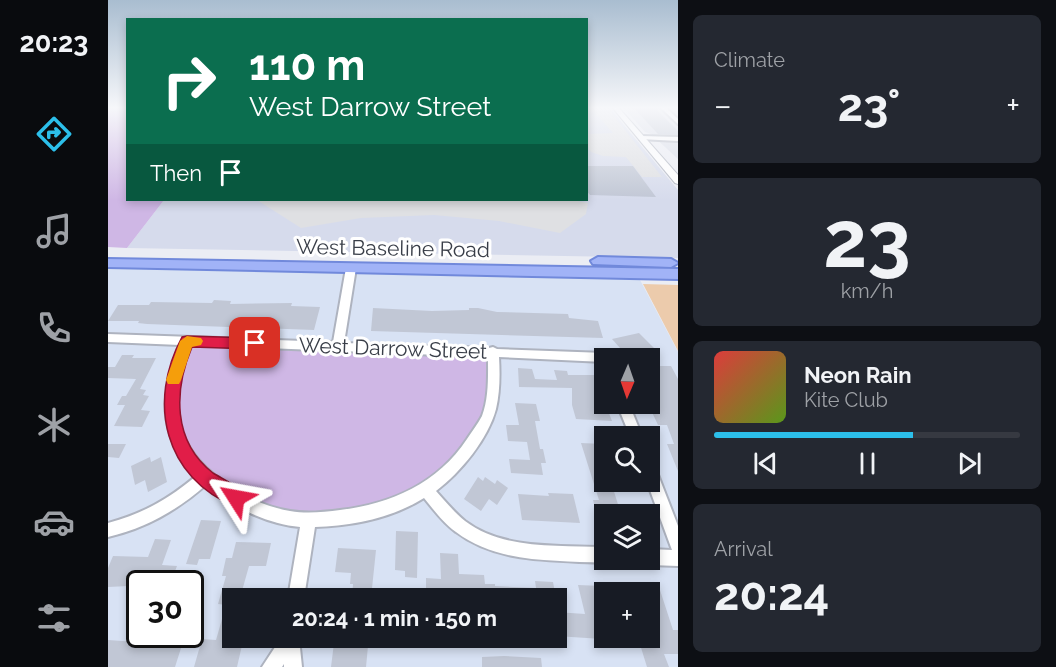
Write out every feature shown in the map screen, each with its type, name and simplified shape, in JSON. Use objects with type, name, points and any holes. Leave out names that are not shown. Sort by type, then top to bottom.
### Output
[{"type":"main road","name":"West Baseline Road","points":[[108,252],[678,263]]},
{"type":"main road","name":"West Baseline Road","points":[[108,263],[678,274]]},
{"type":"street","points":[[642,138],[678,181]]},
{"type":"street","points":[[647,138],[678,139]]},
{"type":"street","points":[[338,346],[351,268]]},
{"type":"street","name":"West Darrow Street","points":[[108,338],[493,351],[594,357]]},
{"type":"street","points":[[187,341],[175,370],[171,397],[173,426],[185,454],[205,477],[236,498],[285,517],[309,520],[354,517],[392,507],[426,490],[449,473],[470,448],[488,416],[495,379],[493,351]]},
{"type":"street","points":[[108,530],[138,523],[174,504],[205,477]]},
{"type":"street","points":[[426,490],[462,527],[499,545],[519,551],[594,555]]},
{"type":"street","points":[[658,492],[678,546]]},
{"type":"street","points":[[298,588],[309,520]]},
{"type":"street","points":[[660,557],[678,558]]},
{"type":"street","points":[[271,667],[283,648]]},
{"type":"street","points":[[290,648],[293,667]]},
{"type":"shaded area","points":[[108,138],[126,138],[126,201],[163,201],[127,248],[108,247]]},
{"type":"shaded area","points":[[588,138],[635,138],[678,190],[678,258],[127,248],[163,201],[588,201]]},
{"type":"shaded area","points":[[588,138],[631,138],[662,177],[642,177],[626,157],[603,156],[591,152],[588,147]]},
{"type":"shaded area","points":[[655,138],[678,138],[678,159]]},
{"type":"shaded area","points":[[259,201],[577,201],[588,203],[586,214],[560,233],[499,221],[434,215],[361,218],[301,228]]},
{"type":"shaded area","points":[[108,268],[639,278],[678,352],[678,667],[108,667]]},
{"type":"shaded area","points":[[643,284],[678,285],[678,351]]},
{"type":"shaded area","points":[[187,341],[493,351],[488,416],[470,448],[392,507],[309,520],[236,498],[185,454],[171,397]]},
{"type":"building","points":[[588,166],[633,166],[656,197],[590,195],[588,192]]},
{"type":"building","points":[[214,300],[231,301],[230,304],[292,303],[291,306],[320,307],[314,330],[108,321],[118,305],[149,305],[151,302],[212,303]]},
{"type":"building","points":[[373,308],[432,311],[478,308],[497,312],[568,314],[569,318],[598,321],[603,338],[371,331]]},
{"type":"building","points":[[639,333],[654,348],[620,348],[612,339]]},
{"type":"building","points":[[122,355],[134,355],[132,358],[156,358],[140,389],[146,390],[143,395],[149,396],[141,410],[150,411],[142,427],[114,426],[125,405],[117,405],[122,396],[126,396],[136,379],[108,378],[108,367],[115,367]]},
{"type":"building","points":[[660,366],[671,366],[678,379],[678,471],[667,444],[674,444],[667,425],[658,425],[653,414],[660,414]]},
{"type":"building","points":[[518,368],[532,369],[535,379],[557,380],[554,370],[567,371],[568,375],[594,375],[594,414],[609,414],[612,421],[576,419],[572,405],[572,388],[519,387]]},
{"type":"building","points":[[515,403],[536,404],[540,421],[535,421],[540,449],[543,449],[546,463],[541,463],[543,475],[511,473],[509,459],[530,460],[527,442],[508,441],[506,425],[519,425]]},
{"type":"building","points":[[581,443],[594,444],[594,484]]},
{"type":"building","points":[[108,444],[126,444],[119,458],[108,457]]},
{"type":"building","points":[[150,457],[151,462],[161,457],[167,482],[148,492],[145,480],[135,485],[131,466]]},
{"type":"building","points":[[478,477],[483,481],[485,477],[495,484],[497,480],[508,488],[497,505],[489,499],[481,511],[464,499]]},
{"type":"building","points":[[596,492],[614,492],[618,504],[594,504],[593,500],[599,500]]},
{"type":"building","points":[[548,493],[573,494],[580,523],[522,520],[518,494],[549,496]]},
{"type":"building","points":[[201,520],[221,521],[210,559],[199,559],[197,565],[186,564]]},
{"type":"building","points":[[396,531],[418,532],[417,578],[405,577],[405,571],[395,570]]},
{"type":"building","points":[[155,539],[171,540],[162,565],[177,566],[175,570],[126,570],[126,586],[108,587],[108,568],[113,556],[148,557]]},
{"type":"building","points":[[236,542],[271,543],[266,566],[249,566],[243,588],[223,588],[226,576],[222,576],[226,558],[232,558]]},
{"type":"building","points":[[338,548],[376,550],[372,588],[353,588],[353,584],[350,584],[351,573],[335,572]]},
{"type":"building","points":[[440,553],[458,554],[459,574],[484,575],[485,584],[495,584],[495,586],[536,588],[426,588],[426,578],[441,579]]},
{"type":"building","points":[[535,581],[553,582],[554,588],[536,588]]},
{"type":"building","points":[[578,585],[594,586],[594,638],[567,637],[567,613],[585,614]]},
{"type":"building","points":[[222,590],[222,604],[218,604]]},
{"type":"building","points":[[660,590],[673,630],[678,630],[678,654],[664,654],[669,667],[647,667],[641,648],[660,648]]},
{"type":"building","points":[[222,619],[222,648],[241,648],[237,667],[194,667],[199,648],[204,648],[204,639],[216,640]]},
{"type":"building","points":[[108,640],[126,641],[126,648],[181,648],[175,667],[108,667]]},
{"type":"building","points":[[333,648],[368,648],[366,667],[331,667]]},
{"type":"building","points":[[482,657],[541,658],[542,667],[482,667]]},
{"type":"slow traffic","points":[[173,380],[187,341],[196,341]]},
{"type":"route","points":[[236,498],[205,477],[185,454],[173,426],[171,397],[175,370],[187,341],[255,343]]}]
